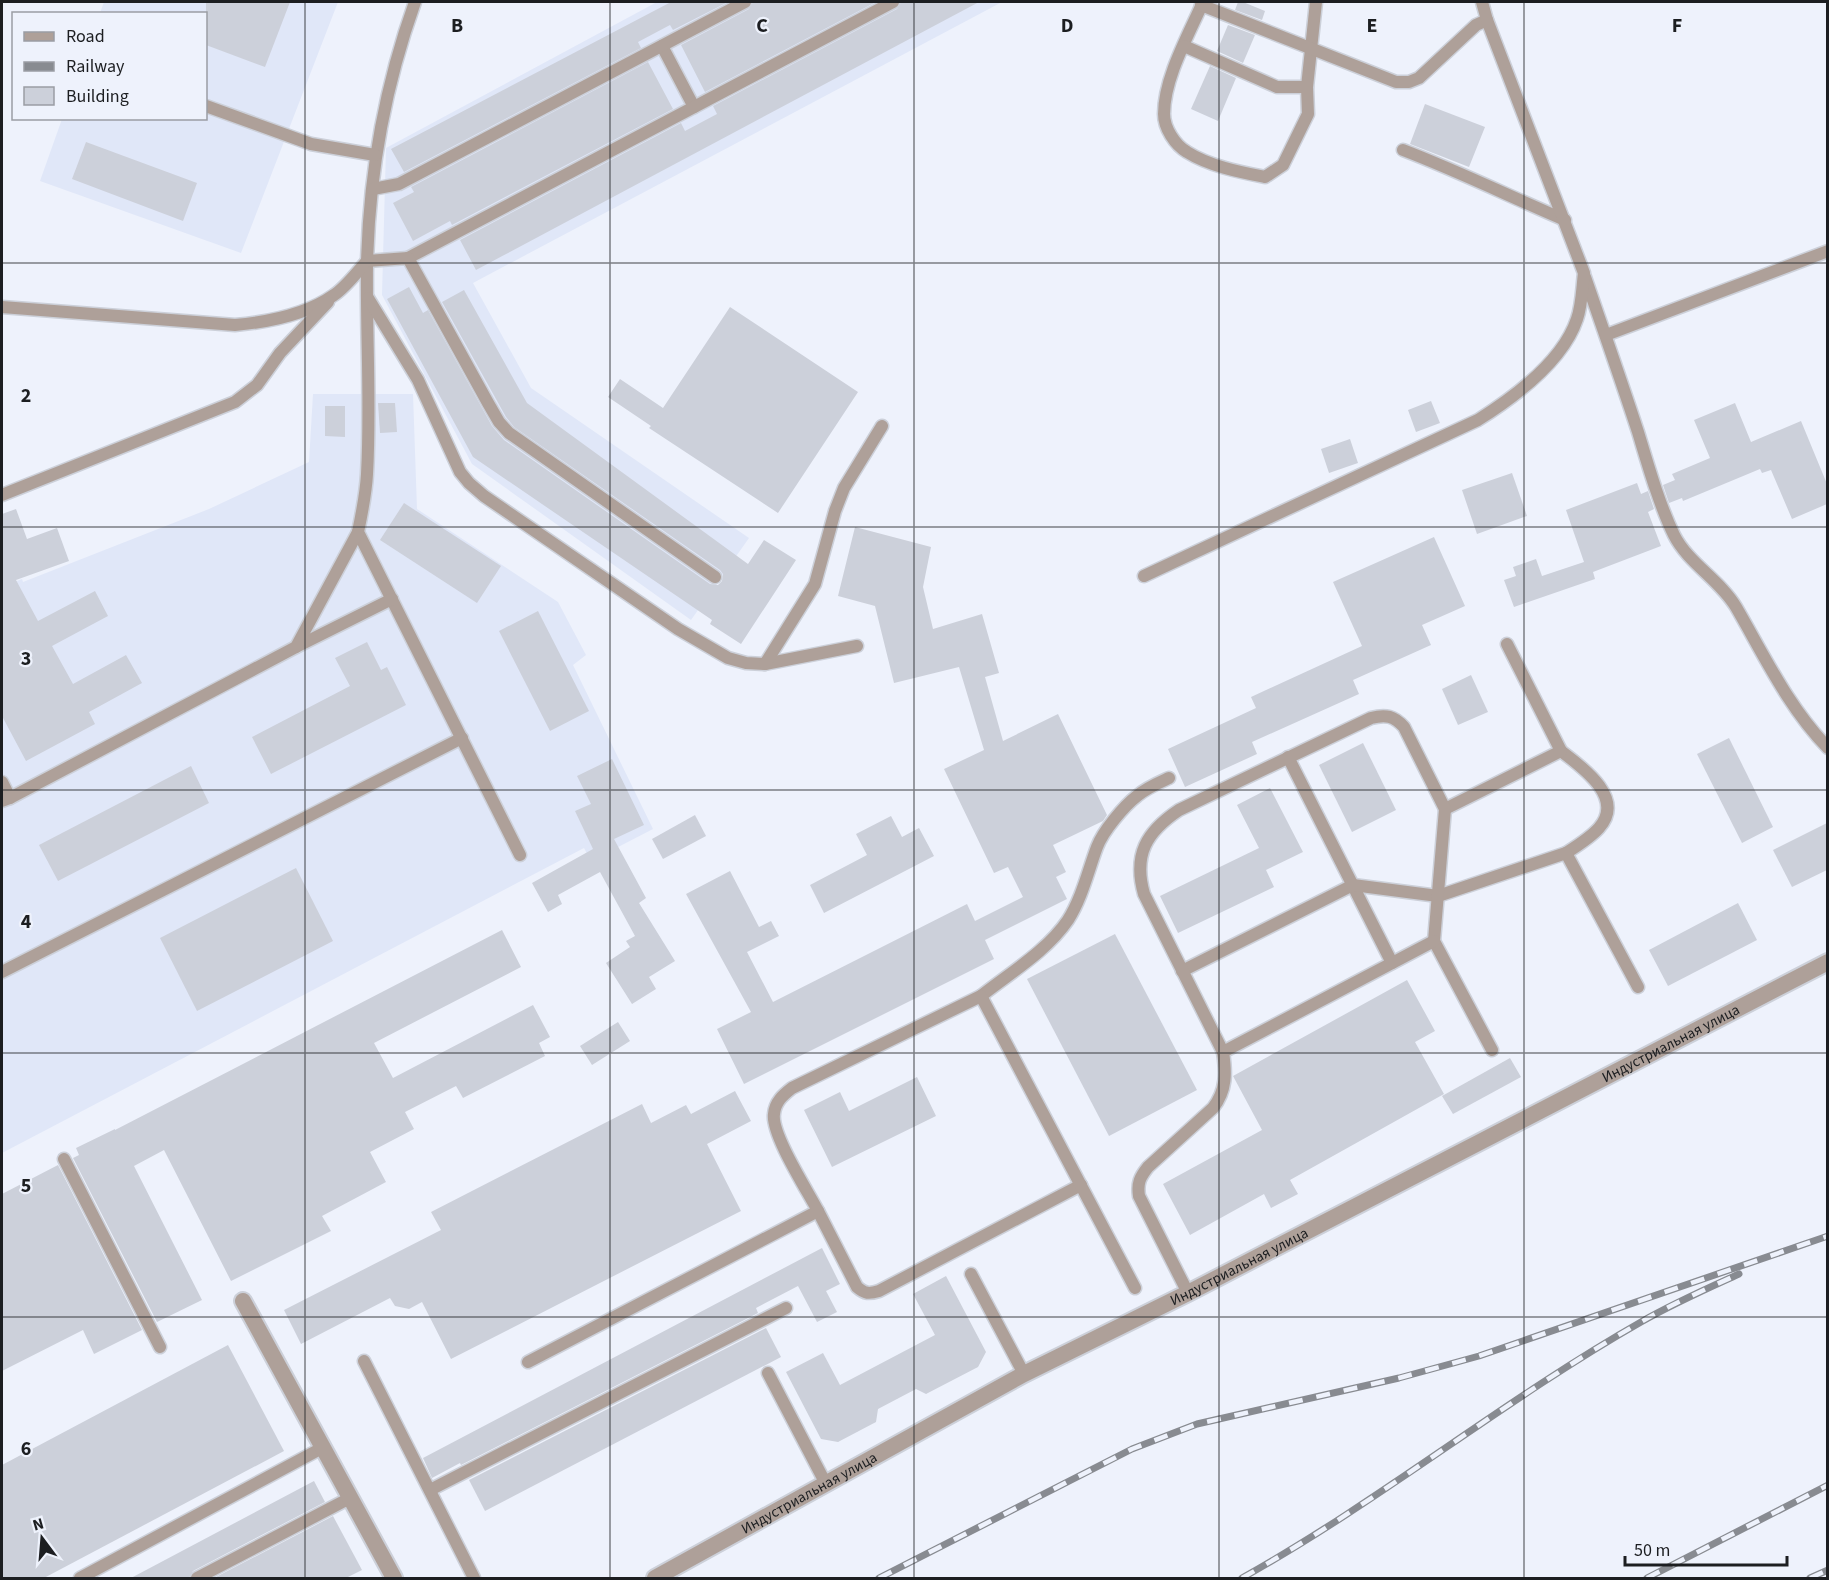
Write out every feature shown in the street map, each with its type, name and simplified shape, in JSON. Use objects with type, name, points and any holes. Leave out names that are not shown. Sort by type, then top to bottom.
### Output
[{"type":"street","name":"Индустриальная улица","points":[[655,1578],[1024,1374],[1188,1293],[1827,962]]},
{"type":"street","points":[[243,1301],[394,1578]]},
{"type":"lane","points":[[296,647],[358,532],[367,474],[367,261],[375,155],[402,36],[415,2]]},
{"type":"lane","points":[[373,189],[399,184],[745,2]]},
{"type":"lane","points":[[2,495],[235,402],[257,385],[280,353],[367,261],[408,258],[893,2]]},
{"type":"lane","points":[[1316,2],[1310,47],[1307,87],[1308,114],[1283,165],[1265,177],[1229,169],[1186,152],[1170,136],[1164,115],[1170,82],[1202,3],[1310,47],[1396,82],[1409,82],[1419,78],[1476,25],[1487,20]]},
{"type":"lane","points":[[1482,2],[1565,220],[1648,464],[1675,536],[1734,604],[1794,707],[1810,730],[1827,748]]},
{"type":"lane","points":[[662,46],[694,107]]},
{"type":"lane","points":[[1184,46],[1277,87],[1307,87]]},
{"type":"lane","points":[[207,106],[311,144],[375,155]]},
{"type":"lane","points":[[1403,150],[1458,171],[1491,189],[1565,220]]},
{"type":"lane","points":[[1606,336],[1827,251]]},
{"type":"lane","points":[[408,258],[488,403],[499,422],[509,433],[715,577]]},
{"type":"lane","points":[[1144,576],[1461,429],[1503,405],[1549,363],[1565,341],[1576,321],[1584,273]]},
{"type":"lane","points":[[2,307],[235,325],[271,321],[293,315],[335,295]]},
{"type":"lane","points":[[367,297],[418,381],[457,466],[469,483],[484,496],[678,629],[728,658],[746,663],[765,664],[857,646]]},
{"type":"lane","points":[[765,664],[815,584],[835,511],[844,488],[882,426]]},
{"type":"lane","points":[[358,532],[520,855]]},
{"type":"lane","points":[[2,782],[6,799],[392,599]]},
{"type":"lane","points":[[1182,971],[1353,885],[1438,896],[1566,853],[1599,828],[1605,819],[1607,809],[1605,796],[1598,782],[1586,769],[1561,751],[1507,644]]},
{"type":"lane","points":[[1188,1293],[1139,1196],[1137,1186],[1148,1167],[1220,1099],[1226,1070],[1223,1052],[1144,894],[1139,877],[1140,858],[1149,836],[1162,821],[1179,810],[1371,718],[1384,715],[1396,719],[1404,727],[1445,809],[1434,941],[1492,1050]]},
{"type":"lane","points":[[2,972],[462,738]]},
{"type":"lane","points":[[1445,809],[1561,751]]},
{"type":"lane","points":[[1288,757],[1392,963]]},
{"type":"lane","points":[[1081,1185],[879,1291],[864,1293],[857,1287],[776,1131],[774,1112],[777,1103],[792,1088],[981,996],[1024,963],[1068,920],[1079,898],[1098,843],[1107,829],[1135,797],[1169,778]]},
{"type":"lane","points":[[1566,853],[1638,987]]},
{"type":"lane","points":[[1223,1052],[1434,941]]},
{"type":"lane","points":[[981,996],[1135,1288]]},
{"type":"lane","points":[[64,1160],[160,1347]]},
{"type":"lane","points":[[528,1362],[818,1211]]},
{"type":"lane","points":[[971,1274],[1024,1374]]},
{"type":"lane","points":[[430,1490],[786,1308]]},
{"type":"lane","points":[[364,1361],[474,1578]]},
{"type":"lane","points":[[768,1373],[826,1484]]},
{"type":"lane","points":[[80,1578],[322,1448]]},
{"type":"lane","points":[[197,1578],[350,1498]]},
{"type":"shaded area","points":[[104,2],[338,2],[241,253],[40,181],[62,120],[207,120],[207,12],[100,12]]},
{"type":"shaded area","points":[[657,2],[1002,2],[473,283],[531,388],[749,538],[691,620],[472,464],[382,295],[386,148]]},
{"type":"shaded area","points":[[313,394],[413,394],[417,509],[558,602],[586,655],[573,665],[653,829],[591,861],[584,848],[2,1153],[2,587],[22,579],[23,582],[209,509],[309,462]]},
{"type":"building","points":[[206,2],[290,2],[265,67],[207,45]]},
{"type":"building","points":[[671,2],[728,2],[673,30],[670,25],[638,42],[641,48],[404,172],[391,149]]},
{"type":"building","points":[[753,2],[876,2],[705,92],[681,45],[749,9]]},
{"type":"building","points":[[901,2],[979,2],[476,270],[460,240],[681,123],[685,131],[717,114],[713,106],[897,9]]},
{"type":"building","points":[[1238,2],[1265,11],[1262,20],[1235,10]]},
{"type":"building","points":[[1228,25],[1255,35],[1243,63],[1217,51]]},
{"type":"building","points":[[648,62],[673,109],[452,225],[450,221],[413,241],[393,203],[414,192],[411,187]]},
{"type":"building","points":[[1210,66],[1236,78],[1218,121],[1191,109]]},
{"type":"building","points":[[1425,104],[1485,127],[1469,167],[1410,144]]},
{"type":"building","points":[[86,142],[197,183],[183,221],[72,179]]},
{"type":"building","points":[[409,287],[423,313],[428,310],[492,426],[504,440],[710,584],[718,585],[722,581],[723,574],[720,570],[514,427],[506,417],[442,302],[464,290],[527,403],[748,564],[764,540],[796,560],[741,644],[710,624],[712,620],[473,457],[387,299]]},
{"type":"building","points":[[730,307],[858,392],[778,513],[649,428],[651,426],[608,397],[620,379],[663,408]]},
{"type":"building","points":[[1431,401],[1440,423],[1416,432],[1408,410]]},
{"type":"building","points":[[378,403],[395,403],[397,432],[380,433]]},
{"type":"building","points":[[1735,403],[1751,442],[1801,421],[1827,484],[1827,504],[1792,519],[1771,470],[1762,473],[1760,469],[1683,501],[1682,498],[1669,503],[1663,485],[1675,480],[1672,474],[1710,458],[1694,420]]},
{"type":"building","points":[[325,406],[345,406],[345,437],[325,436]]},
{"type":"building","points":[[1350,439],[1358,463],[1329,473],[1321,449]]},
{"type":"building","points":[[1512,473],[1527,516],[1477,534],[1462,490]]},
{"type":"building","points":[[1637,483],[1641,494],[1648,491],[1654,509],[1648,512],[1661,546],[1593,572],[1595,579],[1514,607],[1504,580],[1516,576],[1513,567],[1536,559],[1542,576],[1584,562],[1566,510]]},
{"type":"building","points":[[404,503],[501,566],[477,603],[380,540]]},
{"type":"building","points":[[16,509],[27,539],[57,528],[69,561],[16,580],[38,621],[95,591],[108,616],[52,646],[73,684],[126,655],[142,683],[89,712],[95,724],[26,761],[2,716],[2,514]]},
{"type":"building","points":[[855,527],[931,547],[923,587],[933,629],[982,614],[999,673],[985,677],[1003,741],[1058,714],[1107,815],[1103,821],[1053,845],[1066,872],[1056,877],[1067,899],[985,940],[994,959],[744,1084],[717,1029],[751,1012],[686,894],[730,871],[759,927],[771,921],[779,936],[747,952],[773,1002],[967,904],[975,921],[1023,897],[1008,867],[994,873],[944,769],[984,750],[959,667],[894,683],[875,606],[838,596]]},
{"type":"building","points":[[1434,537],[1465,606],[1422,625],[1431,645],[1353,680],[1359,694],[1252,742],[1257,754],[1185,787],[1168,749],[1256,708],[1251,697],[1362,646],[1333,582]]},
{"type":"building","points":[[538,611],[589,711],[550,731],[499,631]]},
{"type":"building","points":[[367,642],[381,670],[387,667],[406,705],[271,774],[252,737],[350,686],[335,658]]},
{"type":"building","points":[[1471,675],[1488,712],[1458,725],[1442,689]]},
{"type":"building","points":[[1729,738],[1773,827],[1742,843],[1697,754]]},
{"type":"building","points":[[1363,743],[1396,810],[1352,832],[1319,765]]},
{"type":"building","points":[[612,759],[644,825],[614,839],[646,898],[639,903],[675,961],[649,977],[656,989],[632,1004],[606,963],[630,947],[626,941],[635,936],[600,872],[558,895],[562,904],[548,912],[532,883],[593,849],[575,811],[591,804],[577,776]]},
{"type":"building","points":[[191,766],[209,803],[58,881],[39,845]]},
{"type":"building","points":[[1270,788],[1303,852],[1266,870],[1274,887],[1178,933],[1160,896],[1259,848],[1237,805]]},
{"type":"building","points":[[695,815],[706,836],[663,859],[652,839]]},
{"type":"building","points":[[891,816],[902,837],[919,828],[934,856],[824,913],[810,885],[867,855],[856,834]]},
{"type":"building","points":[[1827,823],[1827,870],[1792,887],[1773,850]]},
{"type":"building","points":[[296,868],[333,941],[197,1011],[160,938]]},
{"type":"building","points":[[1738,903],[1757,940],[1668,986],[1649,950]]},
{"type":"building","points":[[502,930],[521,967],[374,1043],[393,1078],[533,1005],[550,1037],[539,1043],[545,1056],[463,1098],[456,1086],[405,1112],[414,1129],[370,1152],[386,1182],[322,1216],[331,1231],[231,1281],[164,1150],[134,1166],[202,1300],[157,1322],[73,1158],[79,1155],[76,1148]]},
{"type":"building","points":[[1115,934],[1197,1090],[1109,1136],[1027,979]]},
{"type":"building","points":[[1407,980],[1435,1031],[1415,1042],[1444,1094],[1290,1180],[1298,1194],[1271,1208],[1264,1194],[1190,1235],[1163,1184],[1262,1130],[1233,1076]]},
{"type":"building","points":[[618,1022],[630,1041],[592,1065],[580,1046]]},
{"type":"building","points":[[1510,1058],[1521,1077],[1453,1114],[1442,1096]]},
{"type":"building","points":[[917,1077],[936,1116],[832,1167],[804,1110],[840,1092],[849,1111]]},
{"type":"building","points":[[735,1091],[751,1121],[707,1144],[741,1211],[451,1359],[422,1302],[409,1309],[395,1306],[390,1298],[301,1344],[284,1310],[441,1230],[431,1212],[642,1104],[651,1123],[686,1105],[691,1114]]},
{"type":"building","points":[[58,1165],[142,1330],[94,1354],[83,1330],[2,1371],[2,1194]]},
{"type":"building","points":[[822,1248],[840,1284],[826,1291],[837,1312],[817,1322],[798,1286],[756,1308],[758,1313],[432,1478],[423,1458]]},
{"type":"building","points":[[946,1276],[986,1352],[978,1367],[926,1394],[916,1389],[878,1409],[876,1422],[838,1442],[821,1439],[786,1372],[823,1353],[840,1385],[935,1335],[913,1294]]},
{"type":"building","points":[[766,1328],[781,1357],[485,1511],[469,1480]]},
{"type":"building","points":[[228,1345],[284,1451],[44,1578],[2,1578],[2,1465]]},
{"type":"building","points":[[314,1481],[325,1502],[193,1571],[189,1578],[131,1578]]},
{"type":"building","points":[[333,1516],[362,1570],[346,1578],[214,1578]]},
{"type":"railway","points":[[879,1578],[1132,1449],[1197,1424],[1399,1378],[1479,1356],[1828,1236]]},
{"type":"railway","points":[[1242,1578],[1343,1516],[1590,1352],[1665,1309],[1739,1274]]},
{"type":"railway","points":[[1647,1578],[1828,1485]]},
{"type":"railway","points":[[1810,1578],[1828,1570]]}]
